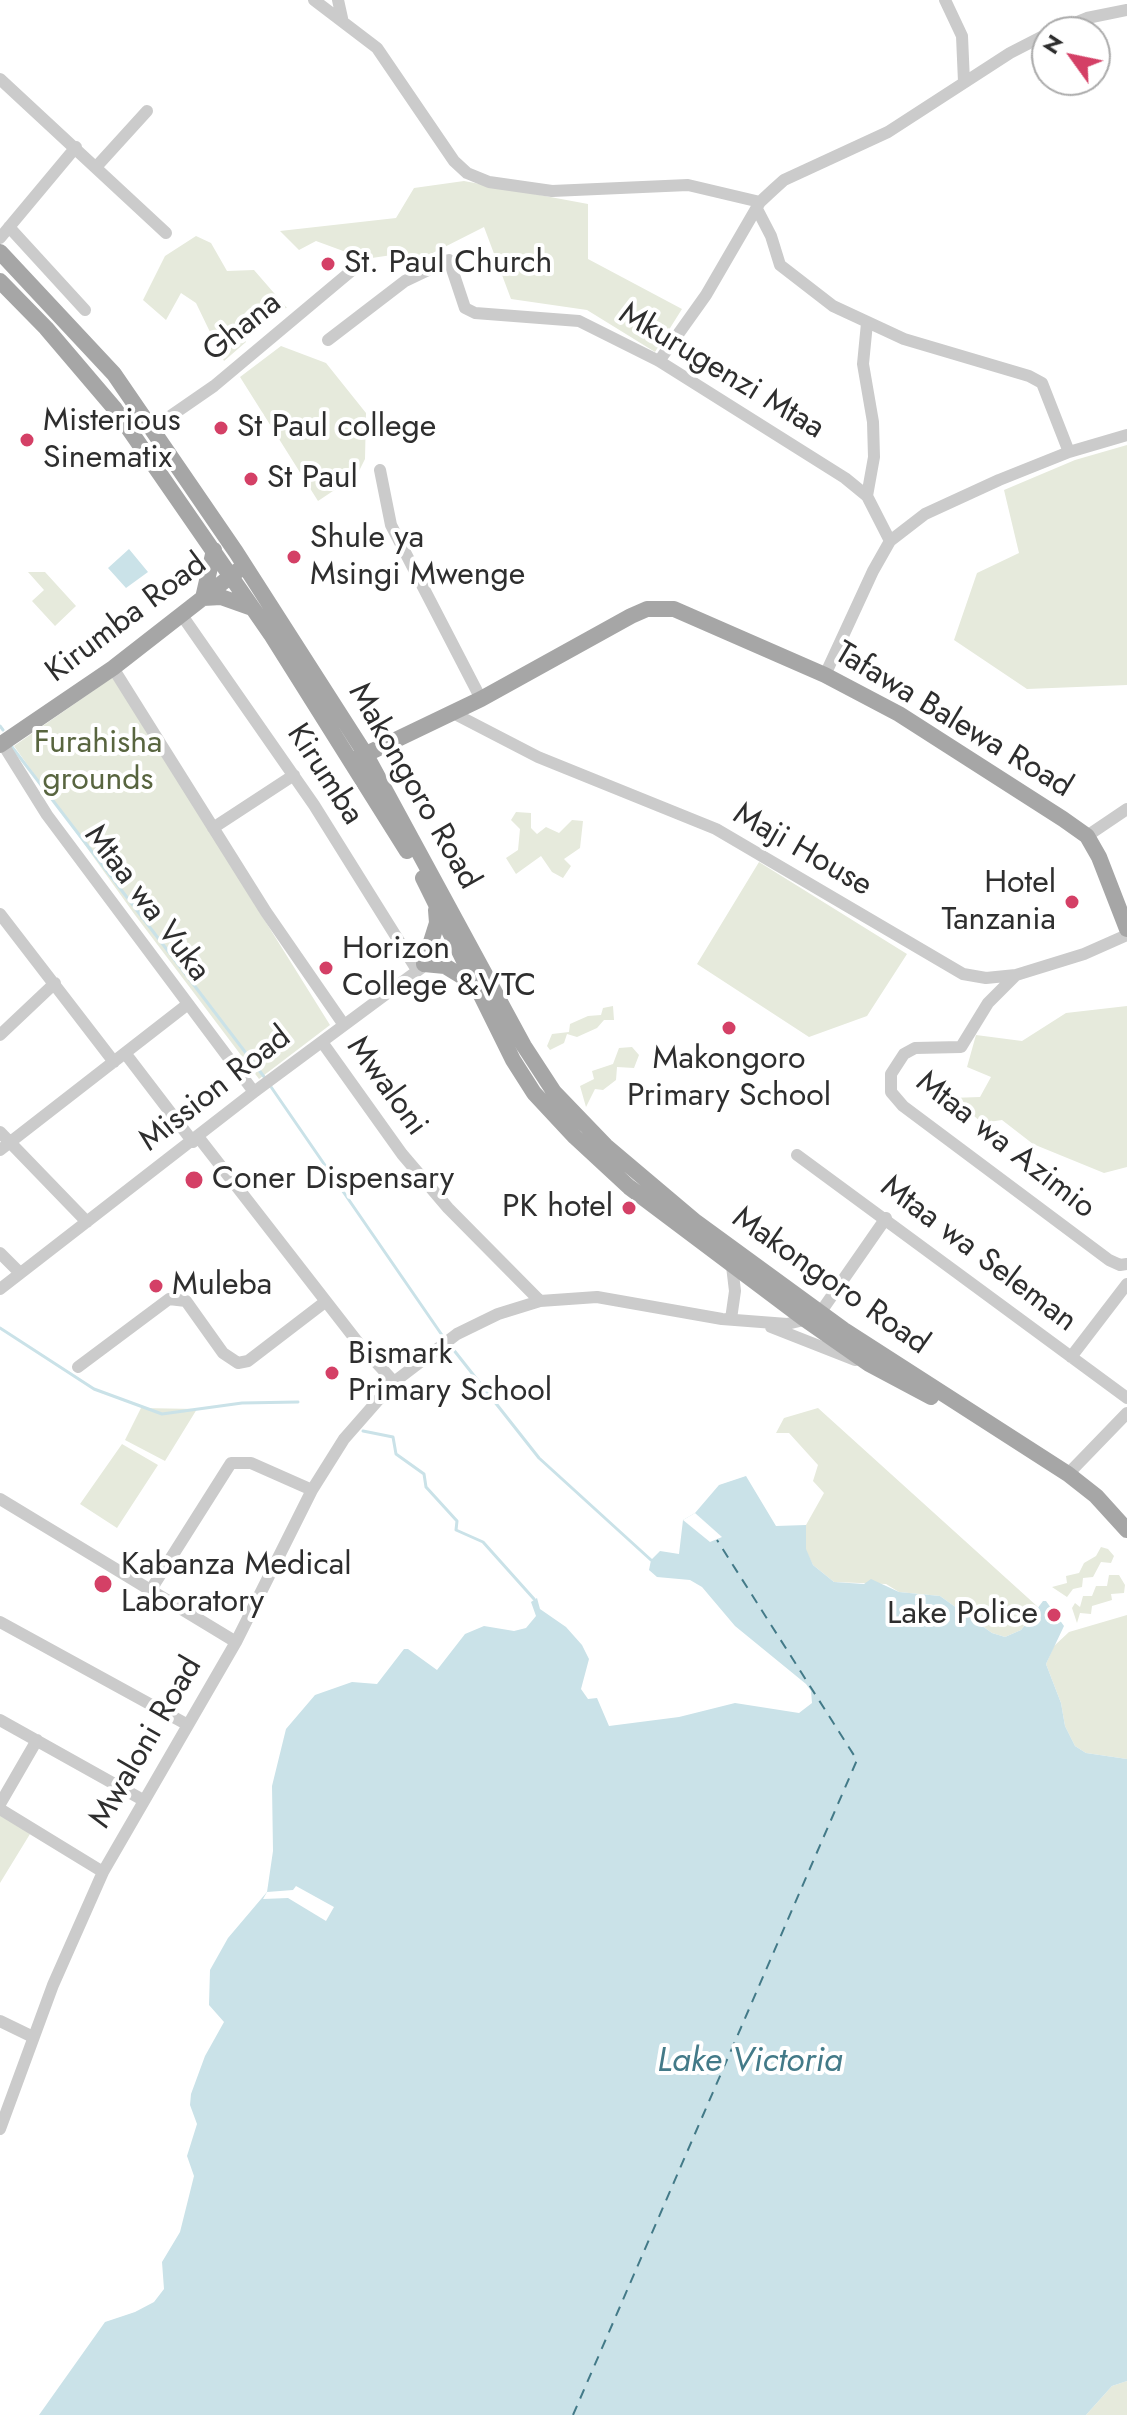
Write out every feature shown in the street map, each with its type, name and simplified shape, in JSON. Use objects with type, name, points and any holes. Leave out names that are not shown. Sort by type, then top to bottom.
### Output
[{"type":"main road","name":"Makongoro Road","points":[[0,252],[114,374],[359,758],[460,939],[554,1092],[651,1186],[869,1364],[954,1410],[1059,1477],[1092,1503],[1127,1543]]},
{"type":"main road","name":"Makongoro Road","points":[[0,281],[46,328],[115,409],[214,550],[238,571],[253,609],[359,758],[435,903],[460,939],[472,983],[513,1060],[543,1103],[607,1168],[732,1266],[1068,1474],[1096,1496],[1127,1530]]},
{"type":"main road","points":[[214,550],[203,598],[221,597],[253,609]]},
{"type":"main road","name":"Kirumba Road","points":[[1,744],[113,668],[238,571]]},
{"type":"main road","name":"Tafawa Balewa Road","points":[[359,758],[481,699],[631,616],[661,607],[674,609],[825,675],[899,714],[1087,836],[1114,891],[1127,929]]},
{"type":"main road","points":[[435,903],[437,923],[420,967],[445,966],[472,983]]},
{"type":"street","points":[[314,0],[342,18],[377,48],[454,161],[478,178],[515,187],[552,191],[688,185],[758,206],[780,265],[833,306],[904,339],[1029,376],[1042,383],[1069,452]]},
{"type":"street","points":[[338,0],[342,18]]},
{"type":"street","points":[[945,0],[962,36],[964,82]]},
{"type":"street","points":[[1097,16],[1127,10]]},
{"type":"street","points":[[659,361],[706,295],[758,206],[784,180],[888,132],[964,82],[1031,44]]},
{"type":"street","points":[[0,79],[166,233]]},
{"type":"street","points":[[97,166],[147,111]]},
{"type":"street","points":[[0,238],[76,147]]},
{"type":"street","points":[[9,227],[85,310]]},
{"type":"street","name":"Mkurugenzi Mtaa","points":[[328,340],[405,281],[449,260],[465,308],[475,313],[579,321],[659,361],[819,461],[867,496],[890,541]]},
{"type":"street","name":"Ghana","points":[[159,424],[214,386],[356,267]]},
{"type":"street","points":[[41,296],[58,280]]},
{"type":"street","points":[[867,323],[863,364],[873,422],[874,457],[867,496]]},
{"type":"street","points":[[825,675],[890,541],[925,514],[1069,452],[1127,435]]},
{"type":"street","points":[[380,470],[391,525],[481,699]]},
{"type":"street","name":"Kirumba","points":[[181,614],[294,775],[420,967]]},
{"type":"street","points":[[113,668],[213,828],[344,1025]]},
{"type":"street","name":"Maji House","points":[[453,713],[538,757],[716,829],[944,965],[986,978],[1016,975],[1084,954],[1127,935]]},
{"type":"street","name":"Mtaa wa Vuka","points":[[1,744],[47,815],[188,1004],[258,1089]]},
{"type":"street","points":[[213,828],[294,775]]},
{"type":"street","points":[[1087,836],[1127,809]]},
{"type":"street","points":[[0,914],[120,1058],[196,1140],[325,1302],[394,1382]]},
{"type":"street","name":"Mission Road","points":[[0,1289],[276,1075],[460,939]]},
{"type":"street","name":"Mtaa wa Azimio","points":[[1016,975],[988,1003],[961,1047],[915,1048],[904,1054],[891,1074],[891,1092],[903,1106],[1124,1264]]},
{"type":"street","points":[[0,1035],[55,983]]},
{"type":"street","points":[[5,1146],[188,1004]]},
{"type":"street","name":"Mwaloni","points":[[322,1042],[420,1176],[493,1256],[540,1301]]},
{"type":"street","points":[[0,1132],[5,1146],[87,1222]]},
{"type":"street","name":"Mtaa wa Seleman","points":[[797,1155],[1127,1398]]},
{"type":"street","points":[[813,1317],[886,1218]]},
{"type":"street","points":[[0,1253],[20,1273]]},
{"type":"street","points":[[1071,1357],[1127,1281],[1124,1264]]},
{"type":"street","points":[[731,1319],[735,1291],[732,1266]]},
{"type":"street","name":"Mwaloni Road","points":[[0,2127],[33,2037],[103,1872],[236,1642],[312,1490],[344,1439],[394,1382],[457,1334],[498,1314],[540,1301],[597,1297],[760,1322],[813,1317]]},
{"type":"street","points":[[78,1367],[169,1299],[186,1301],[223,1353],[238,1363],[248,1361],[325,1302]]},
{"type":"street","points":[[760,1322],[869,1364]]},
{"type":"street","points":[[1068,1474],[1127,1413]]},
{"type":"street","points":[[150,1591],[231,1463],[251,1463],[312,1490]]},
{"type":"street","points":[[0,1499],[236,1642]]},
{"type":"street","points":[[0,1622],[188,1725]]},
{"type":"street","points":[[0,1720],[143,1800]]},
{"type":"street","points":[[37,1740],[0,1807],[103,1872]]},
{"type":"street","points":[[0,2021],[33,2037]]},
{"type":"green space","points":[[464,181],[588,204],[588,259],[682,309],[655,352],[587,310],[511,299],[484,227],[407,266],[392,255],[365,259],[316,241],[299,250],[280,231],[396,218],[414,188]]},
{"type":"green space","points":[[196,236],[211,243],[227,271],[254,270],[287,308],[246,312],[235,324],[246,342],[224,361],[196,303],[181,293],[166,320],[143,300],[165,256]]},
{"type":"green space","points":[[281,346],[326,363],[366,413],[365,459],[357,475],[318,501],[240,377]]},
{"type":"green space","points":[[1127,445],[1127,685],[1027,689],[954,640],[977,573],[1019,553],[1004,490],[1075,460]]},
{"type":"green space","points":[[28,572],[45,572],[76,606],[55,626],[32,601],[44,590]]},
{"type":"green space","name":"Furahisha grounds","points":[[113,677],[330,1025],[259,1079],[135,915],[14,746]]},
{"type":"green space","points":[[516,812],[531,813],[531,828],[537,834],[546,827],[559,833],[572,820],[583,821],[580,848],[564,859],[571,866],[563,878],[552,872],[541,856],[516,874],[506,858],[518,850],[520,829],[511,820]]},
{"type":"green space","points":[[759,862],[907,954],[867,1016],[809,1037],[697,964]]},
{"type":"green space","points":[[613,1006],[614,1020],[604,1020],[597,1028],[577,1037],[567,1034],[564,1043],[550,1050],[547,1046],[552,1034],[569,1032],[570,1024],[588,1016],[601,1015],[603,1008]]},
{"type":"green space","points":[[1127,1006],[1127,1167],[1104,1173],[1033,1144],[1002,1120],[982,1123],[965,1108],[953,1116],[944,1107],[951,1098],[980,1097],[991,1077],[967,1067],[976,1035],[1022,1041],[1066,1013]]},
{"type":"green space","points":[[632,1047],[639,1055],[634,1068],[617,1067],[616,1080],[603,1090],[595,1089],[586,1107],[580,1086],[594,1079],[592,1071],[613,1064],[619,1048]]},
{"type":"green space","points":[[141,1408],[197,1409],[165,1461],[125,1440]]},
{"type":"green space","points":[[818,1408],[1038,1607],[1021,1630],[1005,1637],[992,1633],[940,1596],[899,1592],[886,1584],[834,1582],[813,1565],[805,1549],[806,1525],[824,1493],[813,1481],[818,1465],[789,1433],[776,1433],[784,1418]]},
{"type":"green space","points":[[122,1444],[158,1465],[117,1528],[80,1504]]},
{"type":"green space","points":[[1101,1547],[1114,1556],[1111,1563],[1101,1562],[1093,1577],[1083,1578],[1082,1587],[1073,1589],[1067,1597],[1052,1587],[1067,1583],[1066,1576],[1079,1573],[1084,1563],[1096,1556]]},
{"type":"green space","points":[[1109,1575],[1119,1575],[1125,1585],[1124,1593],[1111,1594],[1112,1600],[1092,1606],[1091,1614],[1080,1613],[1077,1623],[1072,1608],[1075,1603],[1080,1607],[1083,1596],[1092,1596],[1096,1586],[1107,1586]]},
{"type":"green space","points":[[1127,1615],[1127,1759],[1086,1753],[1075,1746],[1065,1726],[1061,1703],[1046,1664],[1054,1646],[1069,1632]]},
{"type":"green space","points":[[0,1814],[30,1834],[0,1883]]},
{"type":"green space","points":[[1127,2381],[1127,2415],[1086,2415],[1112,2386]]},
{"type":"water","points":[[129,549],[148,572],[126,588],[108,568]]},
{"type":"water","name":"Lake Victoria","points":[[746,1476],[776,1526],[806,1525],[806,1549],[813,1565],[834,1582],[864,1584],[871,1579],[899,1592],[940,1596],[992,1633],[1005,1637],[1021,1630],[1046,1601],[1064,1626],[1046,1664],[1061,1703],[1065,1726],[1075,1746],[1086,1753],[1127,1759],[1127,2381],[1112,2386],[1086,2415],[39,2415],[105,2322],[154,2302],[164,2289],[162,2262],[180,2232],[194,2176],[187,2156],[197,2124],[190,2105],[191,2094],[205,2056],[224,2022],[209,2005],[210,1970],[228,1938],[267,1892],[273,1851],[272,1786],[286,1729],[315,1695],[352,1682],[377,1684],[404,1649],[437,1670],[465,1634],[484,1626],[514,1631],[526,1628],[536,1616],[531,1602],[537,1598],[540,1609],[566,1627],[582,1645],[589,1659],[581,1689],[588,1699],[597,1698],[609,1726],[679,1717],[735,1703],[799,1713],[812,1703],[811,1691],[806,1684],[735,1626],[702,1587],[690,1580],[657,1577],[649,1570],[651,1560],[660,1551],[679,1554],[683,1520],[695,1513],[719,1485]]},
{"type":"pier","points":[[695,1513],[722,1537],[710,1542],[683,1520]]},
{"type":"pier","points":[[296,1886],[334,1907],[326,1921],[288,1898],[263,1899],[267,1892],[293,1890]]},
{"type":"waterway","points":[[0,726],[3,730]]},
{"type":"waterway","points":[[12,747],[265,1078]]},
{"type":"waterway","points":[[269,1084],[444,1338]]},
{"type":"waterway","points":[[0,1328],[94,1389],[162,1414],[242,1403],[298,1402]]},
{"type":"waterway","points":[[449,1344],[539,1458],[651,1560]]},
{"type":"waterway","points":[[363,1431],[393,1437],[396,1454],[424,1474],[426,1487],[457,1521],[456,1530],[483,1542],[534,1599]]},
{"type":"ferry route","points":[[573,2415],[857,1760],[717,1540]]},
{"type":"place","name":"St. Paul Church","points":[[328,264]]},
{"type":"place","name":"St Paul college","points":[[221,428]]},
{"type":"place","name":"Misterious Sinematix","points":[[27,440]]},
{"type":"place","name":"St Paul","points":[[251,479]]},
{"type":"place","name":"Shule ya Msingi Mwenge","points":[[294,557]]},
{"type":"place","name":"Hotel Tanzania","points":[[1072,902]]},
{"type":"place","name":"Horizon College &VTC","points":[[326,968]]},
{"type":"place","name":"Makongoro Primary School","points":[[729,1028]]},
{"type":"place","name":"Coner Dispensary","points":[[194,1180]]},
{"type":"place","name":"PK hotel","points":[[629,1208]]},
{"type":"place","name":"Muleba","points":[[156,1286]]},
{"type":"place","name":"Bismark Primary School","points":[[332,1373]]},
{"type":"place","name":"Kabanza Medical Laboratory","points":[[103,1584]]},
{"type":"place","name":"Lake Police","points":[[1054,1615]]}]
